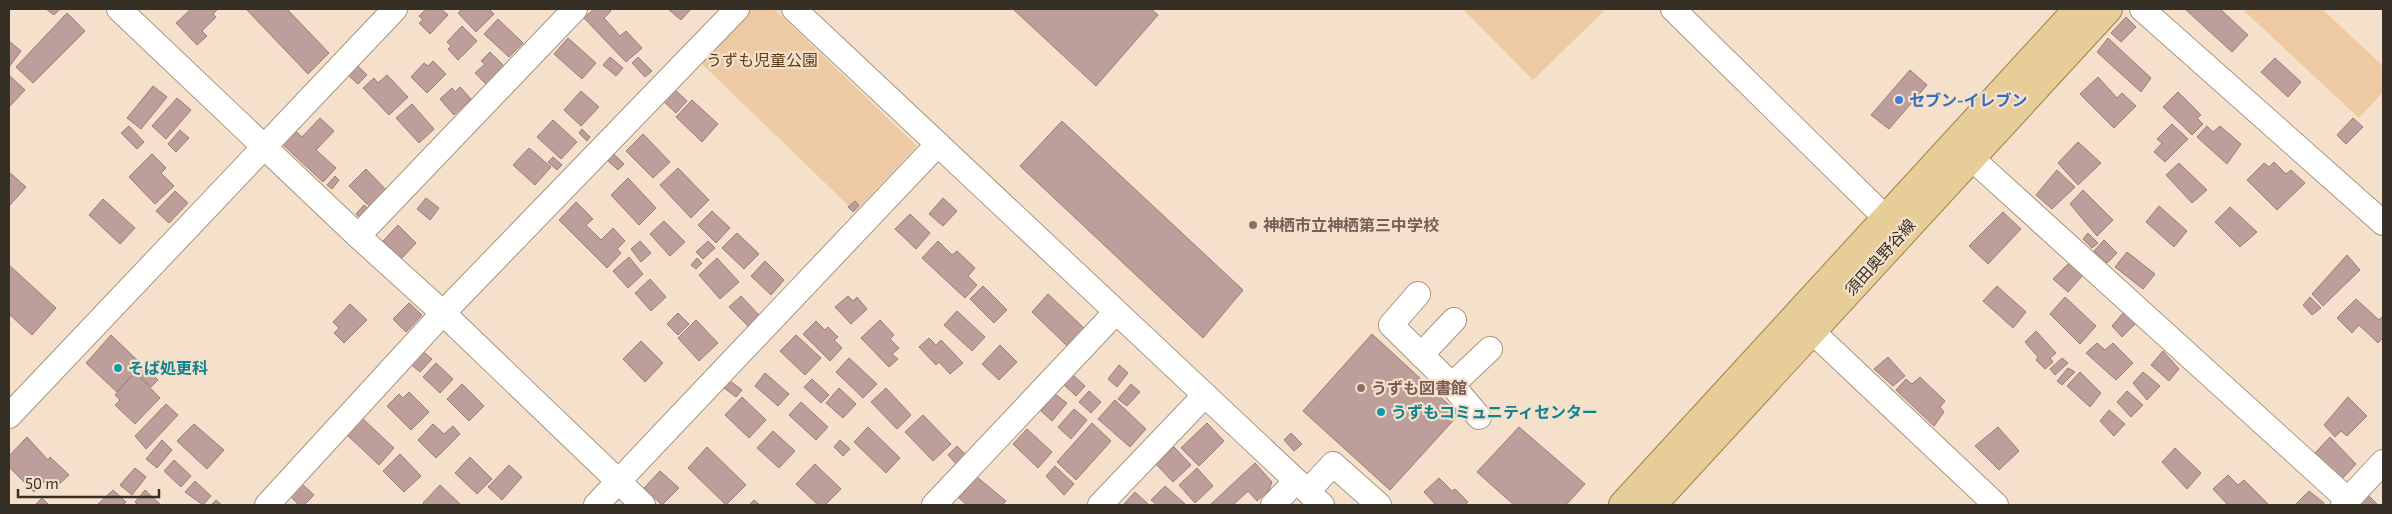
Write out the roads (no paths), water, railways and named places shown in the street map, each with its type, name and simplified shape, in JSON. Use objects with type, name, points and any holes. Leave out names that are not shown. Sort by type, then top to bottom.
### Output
[{"type":"main road","name":"須田奥野谷線","points":[[1652,505],[1804,324],[1963,149],[2078,9]]},
{"type":"main road","name":"須田奥野谷線","points":[[1963,149],[2108,9]]},
{"type":"main road","name":"須田奥野谷線","points":[[1623,505],[1804,324]]},
{"type":"street","points":[[120,9],[358,236],[444,313],[643,505]]},
{"type":"street","points":[[9,416],[395,9]]},
{"type":"street","points":[[358,236],[576,9]]},
{"type":"street","points":[[267,505],[444,313],[737,9]]},
{"type":"street","points":[[794,9],[1309,493]]},
{"type":"street","points":[[1673,9],[1893,225]]},
{"type":"street","points":[[2142,9],[2383,223]]},
{"type":"street","points":[[596,505],[938,144]]},
{"type":"street","points":[[1963,149],[2345,503],[2383,462]]},
{"type":"street","points":[[1418,294],[1391,326],[1452,385],[1479,417]]},
{"type":"street","points":[[934,505],[1116,312]]},
{"type":"street","points":[[1421,355],[1454,320]]},
{"type":"street","points":[[1804,324],[1996,505]]},
{"type":"street","points":[[1452,385],[1490,349]]},
{"type":"street","points":[[1100,505],[1206,395]]},
{"type":"street","points":[[1273,505],[1309,493],[1333,464],[1379,505]]},
{"type":"place","name":"セブン-イレブン","points":[[1899,100]]},
{"type":"place","name":"神栖市立神栖第三中学校","points":[[1253,225]]},
{"type":"place","name":"そば処更科","points":[[118,368]]},
{"type":"place","name":"うずも図書館","points":[[1361,388]]},
{"type":"place","name":"うずもコミュニティセンター","points":[[1381,412]]},
{"type":"park label","name":"うずも児童公園","points":[[762,60]]}]
